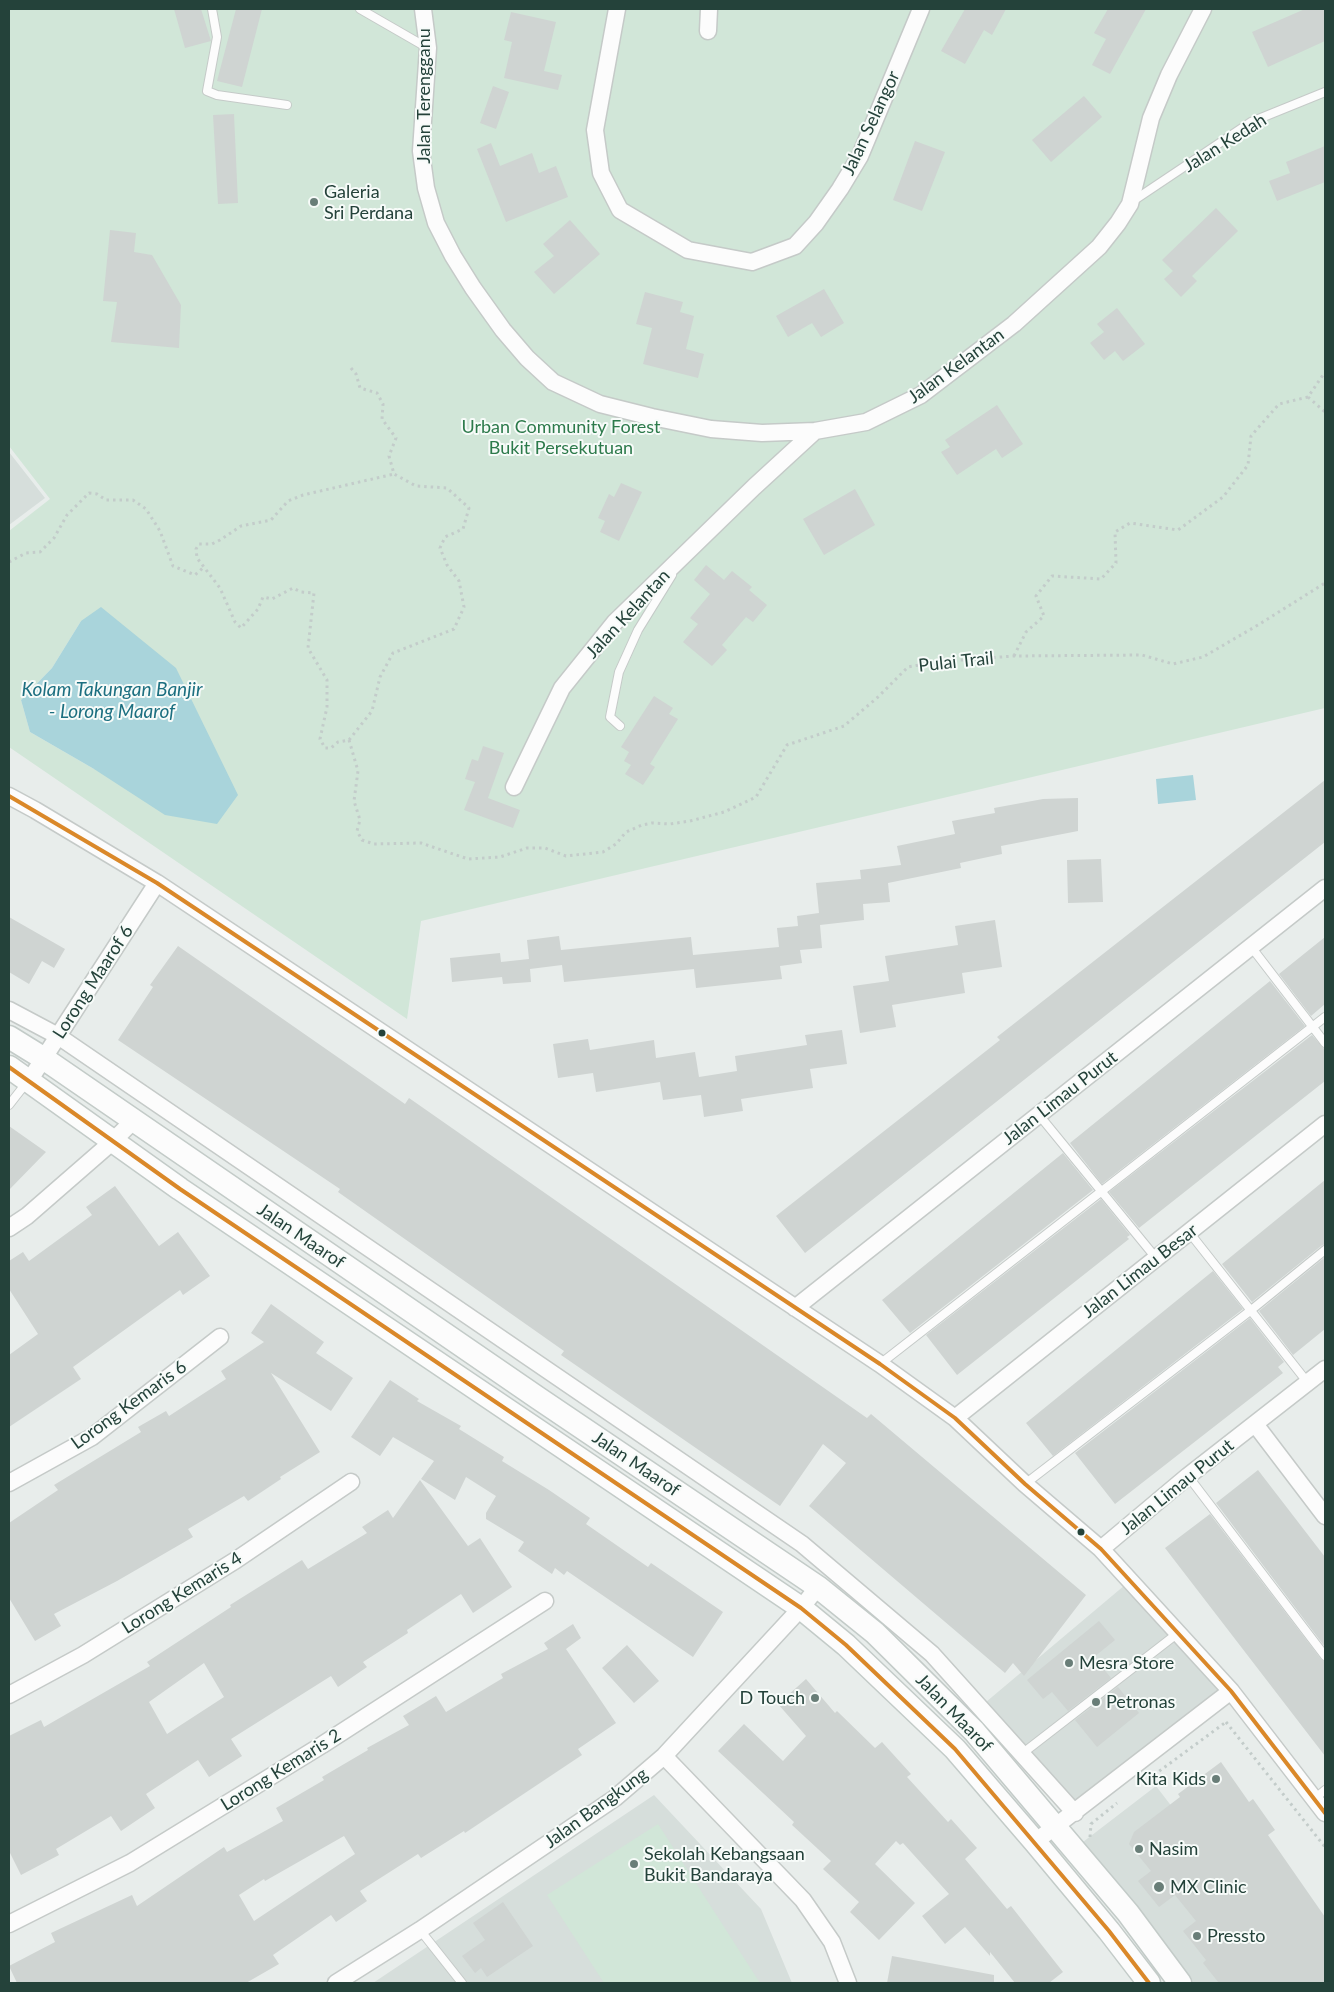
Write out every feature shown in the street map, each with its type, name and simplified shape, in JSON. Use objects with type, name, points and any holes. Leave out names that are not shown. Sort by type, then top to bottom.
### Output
[{"type":"main road","name":"Jalan Maarof","points":[[9,1037],[43,1058],[818,1587],[875,1633],[974,1731],[1128,1913],[1180,1983]]},
{"type":"main road","name":"Jalan Maarof","points":[[9,1067],[112,1142],[801,1608],[846,1645],[955,1750],[1035,1842],[1109,1931],[1149,1983]]},
{"type":"street","name":"Jalan Terengganu","points":[[423,9],[428,48],[421,151],[426,188],[436,223],[473,288],[526,358],[553,382],[600,404],[711,429],[762,434],[815,431]]},
{"type":"street","name":"Jalan Selangor","points":[[617,9],[595,130],[601,173],[620,210],[688,250],[752,262],[794,246],[816,223],[840,189],[860,156],[921,9]]},
{"type":"street","points":[[708,31],[709,9]]},
{"type":"street","name":"Jalan Kelantan","points":[[514,787],[562,688],[615,622],[754,487],[815,431],[866,422],[921,396],[1014,324],[1099,248],[1130,204],[1151,118],[1169,75],[1203,9]]},
{"type":"street","points":[[9,796],[157,883],[880,1364],[955,1418],[1026,1484],[1101,1549],[1231,1691],[1319,1794],[1325,1813]]},
{"type":"street","name":"Lorong Maarof 6","points":[[29,1080],[157,883]]},
{"type":"street","name":"Jalan Limau Purut","points":[[795,1308],[1252,948],[1325,888]]},
{"type":"street","name":"Jalan Maarof","points":[[9,1010],[58,1036],[802,1544],[932,1654],[1075,1813]]},
{"type":"street","points":[[9,1228],[27,1216],[112,1142],[133,1121]]},
{"type":"street","name":"Jalan Limau Besar","points":[[955,1418],[1325,1124]]},
{"type":"street","name":"Lorong Kemaris 6","points":[[9,1483],[92,1437],[220,1337]]},
{"type":"street","name":"Jalan Limau Purut","points":[[1101,1549],[1188,1476],[1325,1369]]},
{"type":"street","points":[[1256,1424],[1325,1516]]},
{"type":"street","name":"Lorong Kemaris 4","points":[[9,1695],[83,1655],[236,1560],[351,1482]]},
{"type":"street","name":"Jalan Bangkung","points":[[336,1983],[420,1930],[615,1798],[664,1756],[801,1608],[818,1587]]},
{"type":"street","name":"Lorong Kemaris 2","points":[[9,1924],[130,1863],[322,1745],[545,1601]]},
{"type":"street","points":[[1035,1842],[1231,1691]]},
{"type":"street","points":[[664,1756],[803,1900],[832,1942],[848,1983]]},
{"type":"lane","points":[[212,9],[217,37],[207,91],[217,95],[287,106]]},
{"type":"lane","points":[[360,9],[428,48]]},
{"type":"lane","name":"Jalan Kedah","points":[[1130,204],[1251,122],[1325,92]]},
{"type":"lane","points":[[620,726],[610,717],[618,672],[638,630],[686,552]]},
{"type":"lane","points":[[1252,948],[1325,1043]]},
{"type":"lane","points":[[880,1364],[1325,1017]]},
{"type":"lane","points":[[9,1105],[29,1080]]},
{"type":"lane","points":[[1039,1115],[1156,1258]]},
{"type":"lane","points":[[1189,1232],[1308,1383]]},
{"type":"lane","points":[[1026,1484],[1250,1311],[1325,1250]]},
{"type":"lane","points":[[1188,1476],[1325,1656]]},
{"type":"lane","points":[[1023,1754],[1178,1633]]},
{"type":"lane","points":[[420,1930],[462,1983]]},
{"type":"path","points":[[351,368],[356,374],[360,388],[377,393],[383,404],[382,419],[396,438],[389,456],[394,474]]},
{"type":"path","points":[[1014,656],[1026,632],[1044,616],[1036,596],[1052,576],[1100,579],[1116,562],[1115,532],[1130,523],[1178,530],[1223,497],[1248,465],[1251,436],[1279,404],[1308,397],[1325,372]]},
{"type":"path","points":[[1308,397],[1325,412]]},
{"type":"path","points":[[394,474],[416,486],[447,488],[469,508],[463,529],[445,537],[440,548],[446,565],[459,581],[464,607],[454,629],[394,653],[380,677],[372,711],[349,740],[338,742],[331,748],[325,748],[320,739],[327,707],[327,680],[308,648],[314,593],[301,592],[293,588],[272,599],[263,597],[258,609],[241,628],[235,622],[220,588],[204,566],[197,558],[196,548],[199,544],[212,544],[240,526],[271,520],[288,501],[394,474]]},
{"type":"path","points":[[9,562],[26,553],[40,552],[54,538],[67,515],[89,493],[97,494],[106,500],[133,500],[146,509],[160,531],[173,566],[196,575],[204,566]]},
{"type":"path","name":"Pulai Trail","points":[[349,740],[358,771],[354,802],[360,820],[357,831],[362,840],[374,844],[420,843],[468,859],[500,857],[527,848],[545,848],[566,856],[603,852],[616,844],[626,832],[642,825],[652,823],[670,824],[724,812],[756,797],[787,745],[844,726],[878,697],[908,667],[936,662],[1014,656],[1142,655],[1173,664],[1203,658],[1258,626],[1325,583]]},
{"type":"path","points":[[1213,1705],[1325,1847]]},
{"type":"path","points":[[1149,1778],[1226,1722]]},
{"type":"path","points":[[1089,1842],[1091,1824],[1120,1801]]},
{"type":"shaded area","points":[[9,452],[45,498],[9,525]]},
{"type":"shaded area","points":[[1125,1585],[1220,1688],[1075,1803],[986,1702]]},
{"type":"shaded area","points":[[1156,1786],[1307,1983],[1189,1983],[1083,1842]]},
{"type":"shaded area","name":"Sekolah Kebangsaan Bukit Bandaraya","points":[[654,1795],[761,1909],[792,1983],[373,1983]]},
{"type":"green space","name":"Urban Community Forest Bukit Persekutuan","points":[[9,9],[1325,9],[1325,708],[421,921],[407,1019],[9,747],[9,531],[50,499],[9,446]],"holes":[[[81,621],[94,769],[30,732],[21,700],[52,668]]]},
{"type":"green space","points":[[658,1824],[760,1983],[604,1983],[547,1895]]},
{"type":"water","name":"Kolam Takungan Banjir - Lorong Maarof","points":[[101,607],[176,668],[238,795],[217,824],[165,815],[94,769],[30,732],[21,700],[52,668],[81,621]]},
{"type":"water","points":[[1193,775],[1196,800],[1158,804],[1156,779]]},
{"type":"building","points":[[174,9],[201,9],[211,41],[185,48]]},
{"type":"building","points":[[236,9],[262,9],[242,87],[217,81]]},
{"type":"building","points":[[965,9],[1006,9],[992,35],[984,30],[965,64],[941,51]]},
{"type":"building","points":[[1108,9],[1146,9],[1110,74],[1092,65],[1106,39],[1094,33]]},
{"type":"building","points":[[1305,9],[1325,9],[1325,41],[1268,67],[1252,32]]},
{"type":"building","points":[[511,12],[556,22],[544,71],[562,75],[558,90],[504,78],[512,42],[504,40]]},
{"type":"building","points":[[493,86],[509,92],[496,129],[480,123]]},
{"type":"building","points":[[1084,96],[1102,117],[1051,162],[1032,140]]},
{"type":"building","points":[[234,114],[238,203],[218,204],[213,115]]},
{"type":"building","points":[[915,141],[945,152],[922,211],[893,200]]},
{"type":"building","points":[[491,143],[500,166],[532,153],[539,173],[556,166],[568,197],[506,222],[477,149]]},
{"type":"building","points":[[1325,146],[1325,182],[1277,201],[1269,181],[1290,173],[1286,162]]},
{"type":"building","points":[[1216,208],[1238,231],[1192,276],[1197,281],[1181,297],[1164,279],[1173,271],[1162,260]]},
{"type":"building","points":[[570,220],[600,254],[554,294],[534,272],[554,256],[543,244]]},
{"type":"building","points":[[110,230],[136,233],[134,252],[152,255],[181,305],[179,348],[111,342],[117,302],[103,301]]},
{"type":"building","points":[[824,289],[844,323],[821,337],[812,323],[788,337],[776,316]]},
{"type":"building","points":[[645,292],[683,302],[680,312],[694,316],[686,349],[704,354],[698,378],[643,364],[652,328],[636,324]]},
{"type":"building","points":[[1117,308],[1145,344],[1123,361],[1115,351],[1104,360],[1090,343],[1104,332],[1097,324]]},
{"type":"building","points":[[997,405],[1023,444],[1002,458],[996,449],[957,475],[941,452],[950,447],[945,440]]},
{"type":"building","points":[[621,483],[642,492],[619,541],[600,532],[605,521],[598,518],[609,494],[614,497]]},
{"type":"building","points":[[855,489],[875,525],[824,555],[803,519]]},
{"type":"building","points":[[706,565],[724,580],[732,571],[752,587],[749,590],[767,605],[753,622],[746,617],[722,645],[727,650],[712,666],[683,642],[698,624],[690,618],[710,594],[694,580]]},
{"type":"building","points":[[654,696],[673,708],[669,714],[678,719],[650,764],[655,767],[643,785],[625,774],[631,765],[624,761],[629,752],[621,747]]},
{"type":"building","points":[[483,746],[504,753],[488,798],[520,810],[513,828],[464,810],[475,782],[465,779],[472,759],[478,761]]},
{"type":"building","points":[[1325,780],[1325,842],[805,1253],[776,1216],[1000,1040],[997,1037]]},
{"type":"building","points":[[1078,798],[1078,831],[1001,846],[1002,854],[960,863],[961,868],[888,883],[890,902],[863,904],[864,920],[820,925],[822,948],[800,950],[802,963],[780,966],[782,979],[696,988],[694,969],[564,982],[562,965],[530,969],[531,982],[503,984],[502,977],[452,982],[450,958],[500,953],[501,962],[529,959],[527,940],[559,936],[561,950],[691,937],[693,955],[779,947],[777,928],[798,926],[797,916],[819,913],[816,883],[861,879],[860,870],[901,865],[897,846],[955,834],[952,821],[995,813],[994,808],[1043,799]]},
{"type":"building","points":[[1101,859],[1103,902],[1068,903],[1067,860]]},
{"type":"building","points":[[9,917],[65,949],[54,968],[42,961],[29,984],[9,972]]},
{"type":"building","points":[[995,920],[1002,967],[962,973],[965,993],[892,1005],[896,1027],[860,1033],[853,986],[889,981],[885,956],[958,945],[955,926]]},
{"type":"building","points":[[1325,937],[1325,1004],[1311,1016],[1279,974]]},
{"type":"building","points":[[178,946],[405,1104],[409,1098],[867,1418],[871,1414],[1086,1595],[1024,1676],[1013,1663],[1005,1673],[809,1506],[846,1463],[823,1444],[780,1506],[561,1355],[564,1351],[338,1192],[340,1189],[118,1040],[153,987],[150,985]]},
{"type":"building","points":[[1270,981],[1305,1026],[1102,1184],[1070,1143]]},
{"type":"building","points":[[842,1030],[847,1064],[810,1069],[813,1088],[741,1099],[743,1111],[704,1117],[701,1095],[663,1100],[660,1082],[596,1092],[593,1073],[558,1078],[553,1044],[588,1039],[590,1050],[654,1040],[656,1058],[695,1052],[699,1077],[737,1071],[735,1056],[807,1045],[805,1035]]},
{"type":"building","points":[[1312,1035],[1325,1050],[1325,1081],[1139,1228],[1109,1192]]},
{"type":"building","points":[[9,1126],[46,1152],[9,1190]]},
{"type":"building","points":[[1063,1153],[1093,1190],[910,1333],[882,1300]]},
{"type":"building","points":[[1325,1180],[1325,1244],[1252,1302],[1222,1264]]},
{"type":"building","points":[[115,1186],[159,1246],[178,1232],[210,1276],[183,1295],[180,1290],[73,1367],[81,1379],[9,1427],[9,1355],[38,1334],[9,1289],[9,1261],[23,1252],[29,1261],[92,1215],[86,1207]]},
{"type":"building","points":[[1101,1199],[1130,1235],[1127,1237],[1129,1239],[957,1375],[926,1335]]},
{"type":"building","points":[[1325,1257],[1325,1329],[1293,1355],[1259,1311]]},
{"type":"building","points":[[1213,1271],[1243,1309],[1053,1456],[1026,1423]]},
{"type":"building","points":[[271,1304],[324,1342],[316,1353],[353,1378],[331,1411],[271,1373],[320,1452],[280,1477],[281,1479],[248,1501],[244,1496],[188,1529],[193,1537],[117,1581],[54,1614],[61,1626],[35,1641],[9,1598],[9,1523],[58,1490],[54,1485],[141,1432],[138,1427],[166,1411],[169,1416],[226,1379],[221,1371],[264,1342],[251,1333]]},
{"type":"building","points":[[1250,1318],[1284,1362],[1278,1367],[1283,1373],[1115,1504],[1075,1453]]},
{"type":"building","points":[[390,1380],[419,1399],[417,1401],[461,1426],[459,1429],[504,1457],[502,1461],[590,1518],[586,1524],[648,1567],[651,1563],[723,1612],[693,1657],[567,1571],[564,1575],[555,1568],[552,1574],[518,1551],[524,1542],[486,1519],[486,1513],[496,1496],[466,1477],[455,1500],[421,1479],[434,1461],[393,1437],[380,1456],[351,1437]]},
{"type":"building","points":[[1258,1470],[1325,1557],[1325,1647],[1216,1503]]},
{"type":"building","points":[[420,1480],[468,1546],[480,1538],[512,1587],[473,1613],[461,1594],[407,1630],[408,1633],[363,1662],[367,1667],[338,1687],[331,1676],[231,1739],[242,1756],[209,1777],[198,1760],[146,1794],[155,1808],[121,1831],[111,1816],[56,1849],[59,1855],[21,1875],[9,1851],[9,1736],[41,1720],[44,1727],[150,1666],[147,1662],[231,1607],[230,1605],[302,1560],[308,1569],[367,1533],[362,1527],[388,1510],[393,1518]],"holes":[[[204,1663],[224,1697],[167,1734],[149,1702]]]},
{"type":"building","points":[[1210,1514],[1325,1662],[1325,1756],[1165,1548]]},
{"type":"building","points":[[1099,1621],[1115,1640],[1094,1657],[1111,1678],[1068,1711],[1052,1692],[1043,1699],[1027,1680]]},
{"type":"building","points":[[573,1624],[581,1638],[566,1649],[616,1723],[578,1749],[582,1755],[465,1833],[464,1831],[421,1858],[418,1854],[360,1891],[367,1901],[336,1922],[331,1915],[273,1955],[279,1964],[246,1983],[17,1983],[9,1966],[55,1942],[51,1933],[132,1895],[137,1906],[224,1847],[227,1852],[283,1821],[276,1808],[324,1780],[322,1777],[368,1750],[367,1748],[409,1725],[403,1716],[436,1696],[446,1712],[503,1678],[501,1674],[548,1649],[544,1643]],"holes":[[[344,1836],[355,1854],[254,1921],[239,1895],[264,1879],[265,1881]]]},
{"type":"building","points":[[627,1645],[659,1681],[634,1703],[602,1668]]},
{"type":"building","points":[[806,1679],[835,1713],[837,1711],[875,1748],[882,1742],[911,1774],[907,1777],[948,1822],[951,1819],[977,1848],[965,1859],[1007,1909],[1011,1906],[1063,1972],[1049,1983],[1015,1983],[990,1952],[990,1956],[965,1927],[945,1944],[922,1916],[949,1894],[903,1843],[900,1845],[896,1841],[875,1864],[915,1903],[879,1940],[850,1912],[859,1902],[823,1869],[831,1861],[792,1825],[794,1822],[718,1751],[744,1724],[783,1761],[806,1736],[778,1704]]},
{"type":"building","points":[[1118,1687],[1139,1713],[1097,1747],[1075,1720]]},
{"type":"building","points":[[1221,1762],[1249,1802],[1253,1799],[1275,1830],[1268,1835],[1325,1917],[1325,1983],[1219,1983],[1203,1963],[1206,1960],[1183,1931],[1196,1921],[1175,1895],[1159,1907],[1138,1881],[1151,1871],[1129,1844],[1134,1832],[1180,1797],[1178,1794]]},
{"type":"building","points":[[503,1902],[533,1946],[487,1977],[481,1968],[475,1973],[462,1956],[485,1940],[473,1923]]},
{"type":"building","points":[[892,1956],[994,1975],[994,1983],[887,1983]]},
{"type":"transit line","points":[[9,796],[157,883],[880,1364],[955,1418],[1025,1484],[1101,1549],[1231,1691],[1325,1813]]},
{"type":"transit line","points":[[9,1067],[180,1189],[801,1608],[846,1645],[955,1749],[1109,1931],[1149,1983]]},
{"type":"place","name":"Galeria Sri Perdana","points":[[314,202]]},
{"type":"place","name":"Mesra Store","points":[[1069,1663]]},
{"type":"place","name":"D Touch","points":[[815,1698]]},
{"type":"place","name":"Petronas","points":[[1096,1702]]},
{"type":"place","name":"Kita Kids","points":[[1216,1779]]},
{"type":"place","name":"Nasim","points":[[1139,1849]]},
{"type":"place","name":"Sekolah Kebangsaan Bukit Bandaraya","points":[[634,1864]]},
{"type":"place","name":"MX Clinic","points":[[1159,1887]]},
{"type":"place","name":"Pressto","points":[[1197,1936]]}]
